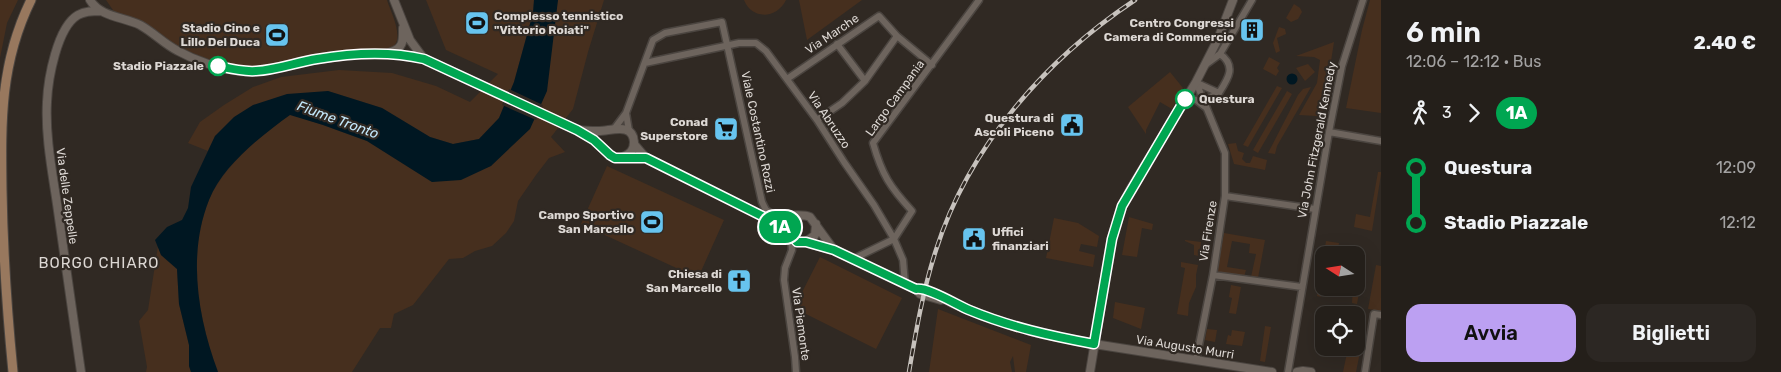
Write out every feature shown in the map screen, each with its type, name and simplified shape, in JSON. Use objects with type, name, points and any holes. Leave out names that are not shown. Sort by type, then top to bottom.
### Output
[{"type":"main road","points":[[13,372],[3,252],[2,107],[5,74],[10,53],[16,33],[31,0]]},
{"type":"street","points":[[90,0],[100,11],[140,25],[177,51],[206,62],[240,71],[257,71],[318,59],[384,54],[405,55],[426,60],[577,130],[594,140],[615,158],[646,158]]},
{"type":"street","points":[[394,0],[410,40],[426,60]]},
{"type":"street","name":"Largo Campania","points":[[894,239],[912,212],[886,180],[873,143],[979,0]]},
{"type":"street","points":[[1090,372],[1112,239],[1118,218],[1131,188],[1196,82],[1218,39],[1233,0]]},
{"type":"street","points":[[1204,66],[1220,54],[1252,0]]},
{"type":"street","name":"Via John Fitzgerald Kennedy","points":[[1288,372],[1315,209],[1342,66],[1363,0]]},
{"type":"street","name":"Via delle Zeppelle","points":[[81,372],[48,143],[47,100],[59,42],[68,25],[78,15],[100,11]]},
{"type":"street","name":"Via Marche","points":[[787,78],[879,16],[897,36],[932,65]]},
{"type":"street","name":"Viale Costantino Rozzi","points":[[645,63],[653,40],[665,33],[722,22],[762,202],[766,210],[777,218]]},
{"type":"street","points":[[384,54],[398,50],[402,45],[403,24]]},
{"type":"street","points":[[818,120],[842,103],[865,82],[897,36]]},
{"type":"street","name":"Via Abruzzo","points":[[727,46],[739,43],[756,44],[766,51],[787,78],[818,120],[894,239],[903,260],[905,284]]},
{"type":"street","points":[[837,44],[865,82]]},
{"type":"street","points":[[605,150],[604,138],[626,113],[645,63],[727,46]]},
{"type":"street","points":[[1208,98],[1219,93],[1228,78],[1230,68],[1228,61],[1220,54]]},
{"type":"street","points":[[1196,82],[1219,93]]},
{"type":"street","name":"Via Firenze","points":[[1196,82],[1224,153],[1225,196],[1213,275],[1196,360]]},
{"type":"street","points":[[1185,99],[1196,100],[1206,108]]},
{"type":"street","points":[[626,113],[629,132],[634,144],[646,158],[766,218],[795,240],[834,250],[905,284]]},
{"type":"street","points":[[577,130],[622,128],[629,132]]},
{"type":"street","points":[[1329,132],[1381,141]]},
{"type":"street","points":[[623,157],[631,152],[634,144]]},
{"type":"street","points":[[1225,196],[1315,209]]},
{"type":"street","points":[[766,218],[806,215],[812,219],[834,250]]},
{"type":"street","points":[[790,235],[790,222],[795,217]]},
{"type":"street","points":[[792,250],[812,239],[815,235],[815,223]]},
{"type":"street","name":"Via Piemonte","points":[[790,235],[792,250],[785,268],[784,280],[796,372]]},
{"type":"street","points":[[853,259],[894,239]]},
{"type":"street","points":[[1213,275],[1302,287]]},
{"type":"street","name":"Via Augusto Murri","points":[[905,284],[927,297],[952,303],[1037,333],[1094,344],[1272,372]]},
{"type":"street","points":[[1366,372],[1378,315]]},
{"type":"street","points":[[1297,372],[1311,372]]},
{"type":"shaded area","points":[[0,0],[18,0],[7,23],[0,58]]},
{"type":"shaded area","name":"Stadio Cino e Lillo Del Duca","points":[[106,0],[387,0],[396,25],[397,38],[396,44],[392,48],[316,55],[291,59],[264,67],[243,68],[205,58],[172,45],[138,22],[115,13]]},
{"type":"shaded area","points":[[426,0],[534,0],[533,13],[514,82],[499,118],[479,139],[453,144],[430,137],[382,108],[328,91],[215,136],[208,151],[188,143],[200,122],[253,87],[281,77],[339,70],[392,73],[436,86],[470,102],[498,74],[446,50]]},
{"type":"shaded area","points":[[558,0],[604,0],[573,109],[551,137],[565,152],[549,158],[536,175],[518,201],[514,221],[506,233],[492,246],[475,251],[463,258],[449,259],[413,305],[394,314],[391,328],[380,328],[352,372],[218,372],[205,330],[201,308],[197,264],[198,242],[209,200],[223,175],[233,164],[255,142],[290,114],[367,141],[432,182],[491,166],[554,18]]},
{"type":"shaded area","points":[[744,0],[786,0],[777,11],[765,15],[753,11]]},
{"type":"shaded area","points":[[799,0],[862,0],[807,40]]},
{"type":"shaded area","points":[[1370,0],[1381,0],[1381,113],[1346,108]]},
{"type":"shaded area","points":[[1294,4],[1302,12],[1298,19],[1291,22],[1286,18]]},
{"type":"shaded area","points":[[1279,27],[1285,29],[1286,34],[1277,38],[1280,51],[1276,53],[1273,43]]},
{"type":"shaded area","points":[[1334,42],[1322,119],[1317,116],[1299,115],[1317,83],[1320,60],[1314,57],[1296,56]]},
{"type":"shaded area","points":[[1269,57],[1280,63],[1276,76],[1263,69]]},
{"type":"shaded area","points":[[1308,64],[1315,72],[1305,81],[1296,68]]},
{"type":"shaded area","points":[[1170,72],[1183,88],[1172,109],[1160,102],[1146,130],[1146,134],[1128,107]]},
{"type":"shaded area","points":[[1277,86],[1282,88],[1248,147],[1243,145]]},
{"type":"shaded area","points":[[1311,87],[1277,146],[1275,154],[1268,153],[1298,95],[1303,89]]},
{"type":"shaded area","points":[[1287,91],[1292,94],[1258,153],[1253,150]]},
{"type":"shaded area","points":[[1236,143],[1238,151],[1244,153],[1242,159],[1246,163],[1250,163],[1253,156],[1267,160],[1265,170],[1234,164],[1228,144]]},
{"type":"shaded area","name":"Campo Sportivo San Marcello","points":[[607,166],[724,220],[698,278],[581,224]]},
{"type":"shaded area","points":[[1378,172],[1381,172],[1381,174],[1372,231],[1354,227],[1356,214],[1370,217]]},
{"type":"shaded area","points":[[1129,217],[1153,224],[1152,230],[1142,228],[1137,257],[1122,255]]},
{"type":"shaded area","points":[[1054,218],[1078,223],[1099,236],[1097,247],[1081,244],[1079,251],[1095,255],[1093,267],[1046,258]]},
{"type":"shaded area","points":[[1224,233],[1265,240],[1258,278],[1251,277],[1256,254],[1249,253],[1250,244],[1232,241],[1227,267],[1246,270],[1244,277],[1217,272]]},
{"type":"shaded area","points":[[1185,240],[1201,242],[1199,256],[1194,255],[1194,245]]},
{"type":"shaded area","points":[[1326,241],[1339,243],[1338,246],[1325,246]]},
{"type":"shaded area","points":[[158,246],[161,255],[177,269],[179,304],[189,345],[189,366],[191,372],[146,372],[147,367],[139,321],[148,310]]},
{"type":"shaded area","points":[[820,257],[902,298],[876,349],[794,308]]},
{"type":"shaded area","points":[[1181,262],[1198,265],[1196,287],[1189,303],[1188,316],[1177,314],[1185,268],[1181,267]]},
{"type":"shaded area","points":[[1376,265],[1381,266],[1381,311],[1368,309]]},
{"type":"shaded area","points":[[1231,285],[1241,287],[1236,314],[1229,313],[1232,298],[1229,297]]},
{"type":"shaded area","points":[[1352,296],[1358,296],[1357,304],[1352,303]]},
{"type":"shaded area","points":[[1115,302],[1145,308],[1141,329],[1113,318]]},
{"type":"shaded area","points":[[938,309],[1031,345],[1026,372],[1015,372],[1013,356],[1010,362],[1012,372],[929,372]]},
{"type":"shaded area","points":[[1265,326],[1271,327],[1265,362],[1260,361]]},
{"type":"shaded area","points":[[1207,329],[1217,330],[1215,342],[1205,340]]},
{"type":"shaded area","points":[[1232,330],[1245,332],[1242,346],[1226,344],[1228,335],[1231,336]]},
{"type":"shaded area","points":[[1346,356],[1359,356],[1356,372],[1343,372]]},
{"type":"water","name":"Fiume Tronto","points":[[534,0],[558,0],[547,91],[530,129],[491,166],[461,180],[432,182],[367,141],[290,115],[255,142],[233,163],[215,187],[209,200],[198,242],[198,286],[201,308],[205,330],[218,372],[191,372],[189,366],[189,345],[179,304],[177,269],[161,255],[155,240],[167,227],[182,220],[188,208],[191,187],[215,136],[234,117],[253,105],[287,94],[328,91],[382,108],[430,137],[453,144],[479,139],[499,118],[514,82],[533,13]]},
{"type":"water","points":[[1292,73],[1298,79],[1292,85],[1286,79]]},
{"type":"pier","points":[[509,89],[543,105],[536,120],[502,105]]},
{"type":"railway","points":[[909,372],[920,311],[931,265],[950,212],[968,175],[1014,108],[1042,78],[1071,49],[1102,23],[1135,0]]},
{"type":"bus line","name":"1A","points":[[218,66],[240,71],[257,71],[318,59],[384,54],[405,55],[424,59],[577,130],[594,140],[615,158],[646,158],[766,218],[790,234],[797,242],[806,242],[834,250],[916,289],[923,288],[929,290],[952,303],[999,322],[1037,333],[1094,344],[1112,239],[1122,206],[1185,99]]},
{"type":"place","name":"Complesso tennistico \"Vittorio Roiati\"","points":[[477,23]]},
{"type":"place","name":"Centro Congressi Camera di Commercio","points":[[1252,30]]},
{"type":"place","name":"Stadio Cino e Lillo Del Duca","points":[[277,35]]},
{"type":"place","name":"Stadio Piazzale","points":[[218,66]]},
{"type":"place","name":"Questura","points":[[1185,99]]},
{"type":"place","name":"Questura di Ascoli Piceno","points":[[1072,125]]},
{"type":"place","name":"Conad Superstore","points":[[726,129]]},
{"type":"place","name":"Campo Sportivo San Marcello","points":[[652,222]]},
{"type":"place","name":"Uffici finanziari","points":[[974,239]]},
{"type":"place","name":"Chiesa di San Marcello","points":[[739,281]]},
{"type":"district","name":"BORGO CHIARO","points":[[99,263]]}]
